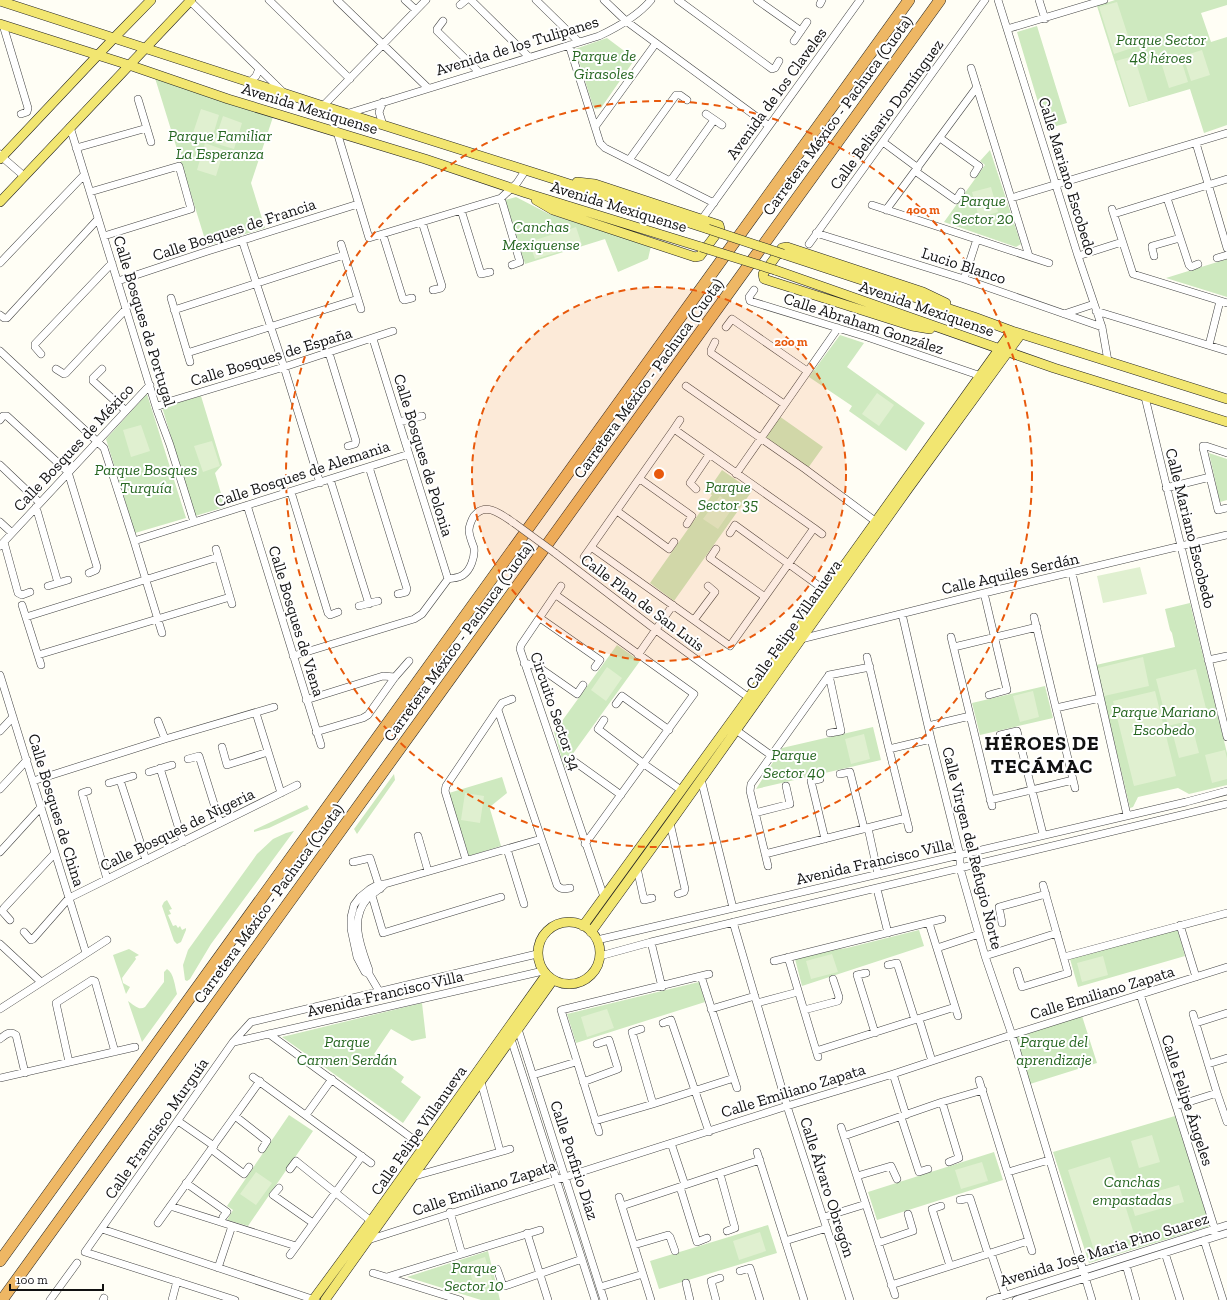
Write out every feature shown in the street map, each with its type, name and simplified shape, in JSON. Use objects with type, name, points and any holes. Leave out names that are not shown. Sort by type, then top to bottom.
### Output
[{"type":"highway","name":"Carretera México - Pachuca (Cuota)","points":[[0,1261],[909,0]]},
{"type":"highway","name":"Carretera México - Pachuca (Cuota)","points":[[2,1300],[940,0]]},
{"type":"main road","points":[[1,157],[151,0]]},
{"type":"main road","name":"Avenida Mexiquense","points":[[0,1],[346,114],[708,229],[1016,332],[1227,399]]},
{"type":"main road","points":[[0,202],[190,1]]},
{"type":"main road","name":"Avenida Mexiquense","points":[[2,24],[130,65],[220,96],[425,159],[526,193],[775,270],[1004,351],[1227,422]]},
{"type":"main road","points":[[526,193],[553,210],[698,257],[720,229],[719,225],[595,184],[560,181]]},
{"type":"main road","points":[[948,331],[912,326],[764,279],[763,274],[782,248],[787,247],[923,292],[974,317]]},
{"type":"main road","name":"Calle Felipe Villanueva","points":[[591,932],[736,730],[752,700],[1004,351],[1016,332]]},
{"type":"main road","name":"Calle Felipe Villanueva","points":[[583,926],[681,790],[800,639],[823,601],[826,591],[875,521],[981,376],[1004,351]]},
{"type":"main road","points":[[567,922],[575,923],[583,926],[591,932],[599,945],[600,956],[598,966],[592,975],[583,981],[573,984],[563,984],[547,976],[540,966],[537,954],[541,939],[552,927],[567,922]]},
{"type":"main road","name":"Calle Felipe Villanueva","points":[[325,1300],[415,1176],[518,1029],[547,976]]},
{"type":"main road","name":"Calle Felipe Villanueva","points":[[314,1300],[547,976]]},
{"type":"street","points":[[269,0],[350,79]]},
{"type":"street","points":[[337,0],[428,88]]},
{"type":"street","points":[[405,0],[416,10]]},
{"type":"street","points":[[323,106],[426,0]]},
{"type":"street","points":[[471,0],[529,57]]},
{"type":"street","points":[[536,0],[579,42]]},
{"type":"street","points":[[604,0],[626,21],[770,126]]},
{"type":"street","name":"Avenida de los Tulipanes","points":[[346,114],[599,36],[626,21],[645,8],[650,0]]},
{"type":"street","points":[[678,0],[772,69],[775,68],[779,61]]},
{"type":"street","points":[[756,0],[801,31]]},
{"type":"street","name":"Avenida de los Claveles","points":[[702,219],[860,0]]},
{"type":"street","name":"Calle Belisario Domínguez","points":[[809,244],[985,0]]},
{"type":"street","name":"Calle Mariano Escobedo","points":[[998,0],[1078,256],[1102,327],[1108,361]]},
{"type":"street","points":[[1039,0],[1045,19]]},
{"type":"street","points":[[1007,30],[1045,19],[1084,3],[1104,0]]},
{"type":"street","points":[[190,1],[285,93]]},
{"type":"street","points":[[444,21],[437,31],[479,72]]},
{"type":"street","points":[[794,41],[807,22]]},
{"type":"street","points":[[2,24],[28,108],[27,112],[21,114]]},
{"type":"street","points":[[595,127],[656,43]]},
{"type":"street","points":[[569,45],[600,143],[605,148],[714,203]]},
{"type":"street","points":[[971,68],[1029,256]]},
{"type":"street","points":[[250,82],[256,76],[259,69]]},
{"type":"street","points":[[886,210],[977,87]]},
{"type":"street","points":[[630,160],[676,95],[680,95],[687,100]]},
{"type":"street","points":[[138,99],[151,142]]},
{"type":"street","points":[[382,125],[379,112],[383,102]]},
{"type":"street","points":[[706,114],[722,125]]},
{"type":"street","points":[[671,180],[714,120]]},
{"type":"street","name":"Calle Bosques de Portugal","points":[[70,127],[156,407],[194,522]]},
{"type":"street","points":[[76,148],[147,128]]},
{"type":"street","points":[[337,132],[369,238],[501,198],[517,183],[525,170]]},
{"type":"street","points":[[1011,198],[1227,133]]},
{"type":"street","points":[[940,138],[980,166],[974,174]]},
{"type":"street","points":[[882,142],[956,200],[961,192]]},
{"type":"street","points":[[1196,143],[1227,248]]},
{"type":"street","points":[[1,157],[24,176]]},
{"type":"street","points":[[90,192],[179,166],[191,209],[104,236]]},
{"type":"street","points":[[0,263],[84,175]]},
{"type":"street","points":[[1209,345],[1224,302],[1133,274],[1113,212],[1167,198],[1227,179]]},
{"type":"street","points":[[501,198],[520,262],[512,265]]},
{"type":"street","points":[[1167,198],[1190,266],[1198,264]]},
{"type":"street","name":"Calle Bosques de Francia","points":[[118,281],[358,204]]},
{"type":"street","points":[[872,205],[1050,263]]},
{"type":"street","points":[[461,210],[481,274],[490,272]]},
{"type":"street","points":[[0,315],[7,318],[98,219]]},
{"type":"street","points":[[422,222],[442,286],[441,288],[433,290]]},
{"type":"street","name":"Lucio Blanco","points":[[816,233],[964,279],[1102,327]]},
{"type":"street","points":[[383,234],[403,299],[412,298]]},
{"type":"street","points":[[1154,256],[1152,246],[1180,238]]},
{"type":"street","points":[[964,279],[976,239]]},
{"type":"street","points":[[242,240],[271,326],[320,483]]},
{"type":"street","points":[[1078,256],[1122,242]]},
{"type":"street","points":[[341,244],[361,309]]},
{"type":"street","points":[[1217,258],[1227,254]]},
{"type":"street","points":[[174,310],[344,255]]},
{"type":"street","points":[[41,354],[35,348],[35,344],[112,263]]},
{"type":"street","name":"Calle Abraham González","points":[[754,290],[749,297],[750,301],[838,328],[981,376]]},
{"type":"street","points":[[171,298],[190,362]]},
{"type":"street","points":[[188,353],[358,299]]},
{"type":"street","points":[[1064,314],[1095,308],[1227,350]]},
{"type":"street","points":[[56,369],[66,374],[126,309]]},
{"type":"street","points":[[726,327],[732,319],[807,372]]},
{"type":"street","points":[[736,474],[838,328]]},
{"type":"street","name":"Calle Bosques de España","points":[[156,407],[373,339],[393,331]]},
{"type":"street","name":"Calle Bosques de Polonia","points":[[373,339],[448,579],[463,576],[468,570],[474,557],[474,550],[469,530],[472,519],[477,512],[486,509],[497,511],[514,523]]},
{"type":"street","points":[[715,342],[711,353],[784,404]]},
{"type":"street","points":[[0,351],[104,448],[162,633]]},
{"type":"street","points":[[329,353],[356,441],[355,444],[348,446]]},
{"type":"street","points":[[102,369],[93,378],[93,381],[125,410]]},
{"type":"street","name":"Calle Bosques de México","points":[[2,544],[150,384]]},
{"type":"street","points":[[686,386],[875,521]]},
{"type":"street","name":"Calle Mariano Escobedo","points":[[1145,397],[1227,737]]},
{"type":"street","points":[[0,420],[4,416],[7,416],[68,472],[97,567],[96,570],[89,573]]},
{"type":"street","points":[[399,422],[422,416]]},
{"type":"street","points":[[584,557],[680,420]]},
{"type":"street","points":[[674,429],[822,534]]},
{"type":"street","points":[[1227,453],[1206,446],[1203,448],[1218,510],[1227,508]]},
{"type":"street","name":"Calle Bosques de Alemania","points":[[134,541],[409,454]]},
{"type":"street","points":[[696,489],[691,485],[691,482],[709,455]]},
{"type":"street","points":[[0,465],[38,505],[58,583]]},
{"type":"street","points":[[369,467],[407,589],[406,592],[398,594]]},
{"type":"street","points":[[1166,488],[1210,477]]},
{"type":"street","points":[[330,479],[368,604]]},
{"type":"street","points":[[640,479],[692,516],[687,524]]},
{"type":"street","points":[[291,492],[328,613],[330,615],[338,612]]},
{"type":"street","name":"Calle Bosques de Viena","points":[[247,505],[321,745]]},
{"type":"street","points":[[617,511],[669,549],[674,542]]},
{"type":"street","points":[[0,522],[12,533]]},
{"type":"street","name":"Calle Plan de San Luis","points":[[514,523],[752,700]]},
{"type":"street","points":[[730,533],[735,525],[826,591]]},
{"type":"street","points":[[591,547],[730,646],[814,528]]},
{"type":"street","name":"Calle Aquiles Serdán","points":[[800,639],[1227,535]]},
{"type":"street","points":[[2,544],[18,593],[22,595],[30,592]]},
{"type":"street","points":[[38,655],[158,618],[231,601],[216,549]]},
{"type":"street","points":[[716,549],[710,558],[765,597]]},
{"type":"street","points":[[26,617],[218,557]]},
{"type":"street","points":[[1072,573],[1127,815]]},
{"type":"street","points":[[293,656],[414,619],[422,614],[448,579]]},
{"type":"street","points":[[48,586],[68,580]]},
{"type":"street","name":"Circuito Sector 34","points":[[561,586],[520,648],[604,897]]},
{"type":"street","points":[[694,620],[715,592],[708,586]]},
{"type":"street","points":[[984,593],[1007,690],[989,695]]},
{"type":"street","points":[[556,595],[694,694],[585,844]]},
{"type":"street","points":[[359,606],[378,601]]},
{"type":"street","points":[[22,605],[41,665]]},
{"type":"street","points":[[638,654],[673,605]]},
{"type":"street","name":"Calle Virgen del Refugio Norte","points":[[902,614],[960,855],[960,868],[985,956],[1012,1035],[1092,1300]]},
{"type":"street","points":[[1034,617],[1075,788]]},
{"type":"street","points":[[540,618],[600,660],[595,667]]},
{"type":"street","points":[[954,647],[1036,627]]},
{"type":"street","points":[[951,637],[991,803],[1032,790],[1073,780]]},
{"type":"street","points":[[1208,660],[1227,656]]},
{"type":"street","points":[[867,658],[909,830]]},
{"type":"street","points":[[316,732],[363,718],[368,715],[395,677],[409,661]]},
{"type":"street","points":[[524,663],[537,666],[577,694],[583,685]]},
{"type":"street","points":[[768,866],[750,791],[751,784],[829,675],[870,667]]},
{"type":"street","name":"Calle Bosques de China","points":[[0,675],[86,953]]},
{"type":"street","points":[[829,675],[841,731],[830,733]]},
{"type":"street","points":[[306,700],[384,676],[395,677]]},
{"type":"street","points":[[616,704],[622,696],[669,730]]},
{"type":"street","points":[[1056,708],[1100,698]]},
{"type":"street","points":[[466,860],[445,791],[446,786],[502,703],[512,699]]},
{"type":"street","points":[[33,781],[274,708]]},
{"type":"street","points":[[498,710],[557,885],[559,888],[563,889],[570,888]]},
{"type":"street","points":[[256,713],[281,793]]},
{"type":"street","points":[[928,726],[970,716]]},
{"type":"street","points":[[0,731],[13,717]]},
{"type":"street","points":[[604,720],[598,729],[681,790]]},
{"type":"street","points":[[158,721],[165,740]]},
{"type":"street","points":[[736,730],[772,756]]},
{"type":"street","points":[[1000,735],[1017,731],[1043,834]]},
{"type":"street","points":[[889,749],[931,739]]},
{"type":"street","points":[[222,747],[227,765],[268,752]]},
{"type":"street","points":[[188,759],[199,756],[220,823]]},
{"type":"street","points":[[0,789],[27,760]]},
{"type":"street","points":[[570,768],[575,762],[621,795]]},
{"type":"street","points":[[149,772],[172,765]]},
{"type":"street","points":[[160,768],[182,842]]},
{"type":"street","points":[[840,774],[850,772],[878,874]]},
{"type":"street","points":[[109,783],[133,776]]},
{"type":"street","points":[[701,779],[733,908]]},
{"type":"street","points":[[820,779],[812,781],[825,839]]},
{"type":"street","points":[[120,780],[146,860]]},
{"type":"street","name":"Calle Bosques de Nigeria","points":[[69,898],[297,785]]},
{"type":"street","points":[[755,813],[790,804],[786,786]]},
{"type":"street","points":[[88,791],[82,793],[108,879]]},
{"type":"street","name":"Avenida Francisco Villa","points":[[597,940],[1227,791]]},
{"type":"street","name":"Avenida Francisco Villa","points":[[600,956],[732,922],[1227,804]]},
{"type":"street","points":[[0,852],[41,807]]},
{"type":"street","points":[[765,854],[906,818]]},
{"type":"street","points":[[670,823],[685,891],[678,894]]},
{"type":"street","points":[[418,836],[428,871]]},
{"type":"street","points":[[379,991],[369,974],[365,972],[357,957],[351,917],[354,905],[360,897],[382,886],[428,871],[541,839]]},
{"type":"street","points":[[507,849],[524,904]]},
{"type":"street","points":[[10,920],[2,911],[4,908],[55,853]]},
{"type":"street","points":[[353,862],[370,858],[382,886]]},
{"type":"street","points":[[637,868],[644,900],[652,898]]},
{"type":"street","points":[[1017,971],[1022,987],[1068,973],[1043,885]]},
{"type":"street","points":[[877,888],[888,933]]},
{"type":"street","points":[[371,891],[383,933],[502,897]]},
{"type":"street","points":[[1002,923],[999,907],[1046,894]]},
{"type":"street","points":[[24,932],[32,940],[69,898]]},
{"type":"street","points":[[1064,957],[1227,913]]},
{"type":"street","points":[[774,961],[942,919]]},
{"type":"street","name":"Calle Álvaro Obregón","points":[[732,922],[787,1106],[850,1300]]},
{"type":"street","points":[[929,923],[958,1016]]},
{"type":"street","points":[[1180,925],[1196,977]]},
{"type":"street","points":[[985,956],[1057,933]]},
{"type":"street","points":[[937,948],[979,934]]},
{"type":"street","points":[[1,1007],[107,940]]},
{"type":"street","points":[[651,942],[662,987]]},
{"type":"street","points":[[0,944],[41,982]]},
{"type":"street","name":"Avenida Francisco Villa","points":[[251,1022],[537,954]]},
{"type":"street","points":[[788,957],[817,1054],[955,1007]]},
{"type":"street","points":[[888,965],[897,963],[932,1061]]},
{"type":"street","name":"Calle Emiliano Zapata","points":[[368,1240],[450,1212],[893,1074],[1227,967]]},
{"type":"street","points":[[866,972],[857,975],[875,1033]]},
{"type":"street","points":[[599,1132],[561,1010],[662,987],[709,974]]},
{"type":"street","name":"Avenida Francisco Villa","points":[[233,1042],[547,976]]},
{"type":"street","points":[[701,976],[737,1088]]},
{"type":"street","points":[[804,1010],[838,1000],[839,997],[833,979]]},
{"type":"street","points":[[69,1062],[56,1003],[92,980],[95,981],[115,1052]]},
{"type":"street","points":[[711,1009],[798,992]]},
{"type":"street","name":"Calle Felipe Ángeles","points":[[1140,994],[1215,1233]]},
{"type":"street","points":[[1196,1024],[1227,1013]]},
{"type":"street","points":[[1193,1014],[1227,1122]]},
{"type":"street","points":[[662,1023],[671,1020],[709,1132]]},
{"type":"street","name":"Calle Francisco Murguía","points":[[177,1281],[85,1252],[233,1042],[251,1022]]},
{"type":"street","name":"Calle Porfirio Díaz","points":[[518,1029],[604,1300]]},
{"type":"street","points":[[641,1030],[632,1032],[653,1104]]},
{"type":"street","points":[[0,1039],[10,1032],[16,1035],[25,1073]]},
{"type":"street","points":[[270,1034],[424,1147]]},
{"type":"street","name":"Calle Porfirio Díaz","points":[[511,1039],[594,1300]]},
{"type":"street","points":[[583,1082],[618,1069],[609,1040],[598,1044]]},
{"type":"street","points":[[0,1078],[135,1047]]},
{"type":"street","points":[[1208,1064],[1227,1058]]},
{"type":"street","points":[[533,1075],[576,1062]]},
{"type":"street","points":[[893,1074],[919,1172],[928,1169]]},
{"type":"street","points":[[253,1076],[371,1162]]},
{"type":"street","points":[[595,1121],[734,1078]]},
{"type":"street","points":[[306,1115],[332,1079]]},
{"type":"street","points":[[979,1080],[1032,1250]]},
{"type":"street","points":[[158,1222],[260,1081]]},
{"type":"street","points":[[481,1082],[500,1151]]},
{"type":"street","points":[[844,1136],[942,1102],[983,1090]]},
{"type":"street","points":[[1176,1106],[1217,1094]]},
{"type":"street","points":[[942,1102],[959,1158],[949,1162]]},
{"type":"street","points":[[235,1116],[267,1141],[262,1149]]},
{"type":"street","points":[[178,1121],[244,1174],[249,1167]]},
{"type":"street","points":[[841,1127],[895,1296]]},
{"type":"street","points":[[671,1143],[697,1242],[707,1238]]},
{"type":"street","points":[[415,1176],[510,1149]]},
{"type":"street","points":[[757,1152],[804,1300]]},
{"type":"street","points":[[290,1255],[362,1156]]},
{"type":"street","points":[[622,1206],[760,1160]]},
{"type":"street","points":[[1008,1172],[1049,1160]]},
{"type":"street","points":[[290,1170],[296,1161],[371,1221]]},
{"type":"street","points":[[857,1176],[892,1166],[897,1179]]},
{"type":"street","points":[[720,1174],[736,1228],[728,1231]]},
{"type":"street","points":[[186,1183],[227,1212],[223,1217]]},
{"type":"street","points":[[279,1188],[273,1195],[313,1223]]},
{"type":"street","points":[[619,1197],[651,1300]]},
{"type":"street","points":[[960,1200],[970,1198],[1004,1295]]},
{"type":"street","points":[[824,1217],[866,1204]]},
{"type":"street","points":[[170,1206],[296,1246]]},
{"type":"street","points":[[941,1206],[932,1209],[950,1266]]},
{"type":"street","points":[[450,1212],[462,1254]]},
{"type":"street","points":[[878,1243],[913,1232],[908,1214]]},
{"type":"street","name":"Avenida Jose Maria Pino Suarez","points":[[1016,1300],[1204,1240],[1227,1225]]},
{"type":"street","points":[[218,1268],[232,1226]]},
{"type":"street","points":[[785,1241],[827,1228]]},
{"type":"street","points":[[102,1229],[314,1300]]},
{"type":"street","points":[[387,1277],[540,1230]]},
{"type":"street","name":"Avenida Jose Maria Pino Suarez","points":[[990,1300],[1082,1270],[1215,1233],[1227,1233]]},
{"type":"street","points":[[527,1234],[548,1300]]},
{"type":"street","points":[[634,1246],[668,1235],[676,1251]]},
{"type":"street","points":[[1204,1240],[1222,1300]]},
{"type":"street","points":[[891,1285],[1028,1241]]},
{"type":"street","points":[[1165,1253],[1180,1300]]},
{"type":"street","points":[[497,1269],[503,1286],[582,1259]]},
{"type":"street","points":[[50,1300],[77,1263]]},
{"type":"street","points":[[1126,1265],[1136,1300]]},
{"type":"street","points":[[740,1271],[750,1268],[760,1300]]},
{"type":"street","points":[[373,1273],[460,1300]]},
{"type":"street","points":[[600,1287],[643,1274]]},
{"type":"street","points":[[716,1300],[711,1281],[720,1278]]},
{"type":"street","points":[[172,1300],[177,1281],[235,1300]]},
{"type":"street","points":[[686,1283],[690,1300]]},
{"type":"green space","name":"Parque Sector 48 héroes","points":[[1115,0],[1227,0],[1227,5],[1201,13],[1211,42],[1227,37],[1227,125],[1204,133],[1190,89],[1129,107],[1097,6]]},
{"type":"green space","points":[[1117,2],[1132,48],[1114,54],[1099,7]]},
{"type":"green space","points":[[1037,26],[1067,123],[1046,129],[1017,32]]},
{"type":"green space","name":"Parque de Girasoles","points":[[607,38],[635,59],[601,108],[595,109],[575,49]]},
{"type":"green space","points":[[1202,50],[1210,75],[1191,81],[1183,56]]},
{"type":"green space","points":[[1134,56],[1148,101],[1130,106],[1116,61]]},
{"type":"green space","points":[[1180,56],[1188,82],[1169,88],[1161,62]]},
{"type":"green space","name":"Parque Familiar La Esperanza","points":[[155,78],[273,117],[251,183],[265,228],[207,246]]},
{"type":"green space","points":[[201,109],[219,115],[211,142],[192,136]]},
{"type":"green space","points":[[223,116],[242,123],[234,149],[214,143]]},
{"type":"green space","points":[[205,143],[224,150],[216,176],[197,170]]},
{"type":"green space","name":"Parque Sector 20","points":[[990,150],[1021,244],[1016,247],[944,222],[985,165],[980,161]]},
{"type":"green space","points":[[991,187],[998,212],[979,218],[972,192]]},
{"type":"green space","name":"Canchas Mexiquense","points":[[516,197],[549,214],[651,246],[648,259],[618,272],[605,239],[525,264],[505,200]]},
{"type":"green space","points":[[576,227],[582,245],[535,259],[529,242]]},
{"type":"green space","points":[[1227,259],[1227,297],[1166,278]]},
{"type":"green space","points":[[840,335],[864,343],[847,367],[925,423],[906,451],[849,411],[852,406],[809,377]]},
{"type":"green space","points":[[877,393],[894,405],[879,426],[862,414]]},
{"type":"green space","name":"Parque Bosques Turquía","points":[[147,394],[186,518],[135,533],[106,439]]},
{"type":"green space","points":[[201,396],[222,465],[215,473],[225,507],[195,516],[162,407]]},
{"type":"green space","points":[[779,416],[823,447],[808,468],[764,437]]},
{"type":"green space","points":[[141,425],[150,451],[131,457],[123,430]]},
{"type":"green space","points":[[212,441],[220,466],[203,472],[194,446]]},
{"type":"green space","points":[[1209,453],[1227,459],[1227,500],[1220,502]]},
{"type":"green space","name":"Parque Sector 35","points":[[722,470],[752,491],[674,601],[650,583],[712,495],[707,492]]},
{"type":"green space","points":[[720,496],[734,506],[718,529],[703,519]]},
{"type":"green space","points":[[1140,567],[1147,594],[1103,603],[1097,576]]},
{"type":"green space","name":"Parque Mariano Escobedo","points":[[1190,603],[1227,753],[1227,785],[1189,794],[1178,788],[1138,797],[1133,807],[1130,808],[1096,665],[1175,647],[1165,609]]},
{"type":"green space","points":[[617,645],[640,661],[564,766],[554,732]]},
{"type":"green space","points":[[1143,657],[1149,686],[1104,696],[1098,668]]},
{"type":"green space","points":[[607,667],[622,678],[606,701],[591,690]]},
{"type":"green space","points":[[1196,669],[1208,716],[1168,726],[1156,679]]},
{"type":"green space","points":[[1045,686],[1053,718],[980,735],[972,703]]},
{"type":"green space","points":[[1033,691],[1039,717],[1020,722],[1013,696]]},
{"type":"green space","points":[[1155,691],[1176,776],[1134,786],[1113,701]]},
{"type":"green space","points":[[1192,726],[1199,753],[1179,758],[1172,731]]},
{"type":"green space","name":"Parque Sector 40","points":[[873,727],[881,760],[756,789],[782,748]]},
{"type":"green space","points":[[864,734],[870,759],[851,764],[845,739]]},
{"type":"green space","points":[[1225,750],[1227,758],[1227,779],[1212,783],[1205,755]]},
{"type":"green space","points":[[394,774],[395,780],[357,834],[354,829]]},
{"type":"green space","points":[[502,777],[507,793],[491,806],[490,809],[501,846],[469,856],[449,793]]},
{"type":"green space","points":[[465,793],[484,796],[480,823],[461,820]]},
{"type":"green space","points":[[307,805],[309,809],[269,828],[254,832],[254,830]]},
{"type":"green space","points":[[294,831],[211,944],[190,979],[187,981],[185,980],[183,965],[188,950],[257,854],[273,839]]},
{"type":"green space","points":[[167,900],[172,909],[169,910],[171,914],[168,915],[173,926],[176,925],[178,928],[180,926],[182,930],[186,928],[181,942],[177,944],[174,941],[162,906]]},
{"type":"green space","points":[[1177,928],[1185,956],[1078,987],[1070,959]]},
{"type":"green space","points":[[919,930],[924,946],[802,986],[795,959]]},
{"type":"green space","points":[[129,949],[139,955],[135,957],[136,959],[122,978],[123,983],[130,987],[126,994],[113,955]]},
{"type":"green space","points":[[832,954],[838,972],[811,979],[806,961]]},
{"type":"green space","points":[[1103,956],[1108,975],[1082,982],[1077,963]]},
{"type":"green space","points":[[167,969],[173,977],[177,994],[142,1042],[128,1001],[139,1008],[145,1007],[164,982],[164,972]]},
{"type":"green space","points":[[699,982],[705,1002],[576,1043],[567,1014]]},
{"type":"green space","name":"Parque Carmen Serdán","points":[[422,1003],[426,1038],[412,1041],[391,1029],[374,1054],[404,1077],[401,1082],[421,1097],[403,1123],[282,1037]]},
{"type":"green space","points":[[607,1009],[614,1028],[587,1037],[581,1017]]},
{"type":"green space","name":"Parque del aprendizaje","points":[[1082,1016],[1097,1063],[1030,1084],[1016,1037]]},
{"type":"green space","points":[[289,1115],[313,1131],[248,1226],[227,1220],[233,1210],[227,1206]]},
{"type":"green space","name":"Canchas empastadas","points":[[1175,1116],[1210,1226],[1089,1263],[1053,1152]]},
{"type":"green space","points":[[1152,1135],[1160,1162],[1139,1168],[1131,1141]]},
{"type":"green space","points":[[994,1152],[1003,1180],[877,1220],[868,1192]]},
{"type":"green space","points":[[1110,1157],[1135,1237],[1094,1250],[1068,1170]]},
{"type":"green space","points":[[982,1162],[988,1181],[961,1189],[955,1170]]},
{"type":"green space","points":[[256,1172],[272,1183],[256,1205],[240,1194]]},
{"type":"green space","points":[[1179,1185],[1184,1202],[1135,1216],[1130,1199]]},
{"type":"green space","points":[[768,1225],[777,1253],[659,1289],[650,1261]]},
{"type":"green space","points":[[760,1232],[766,1251],[739,1260],[733,1241]]},
{"type":"green space","name":"Parque Sector 10","points":[[488,1251],[500,1300],[481,1300],[407,1277]]},
{"type":"green space","points":[[485,1257],[493,1283],[475,1289],[467,1263]]},
{"type":"district","name":"HÉROES DE TECÁMAC","points":[[1042,754]]}]
